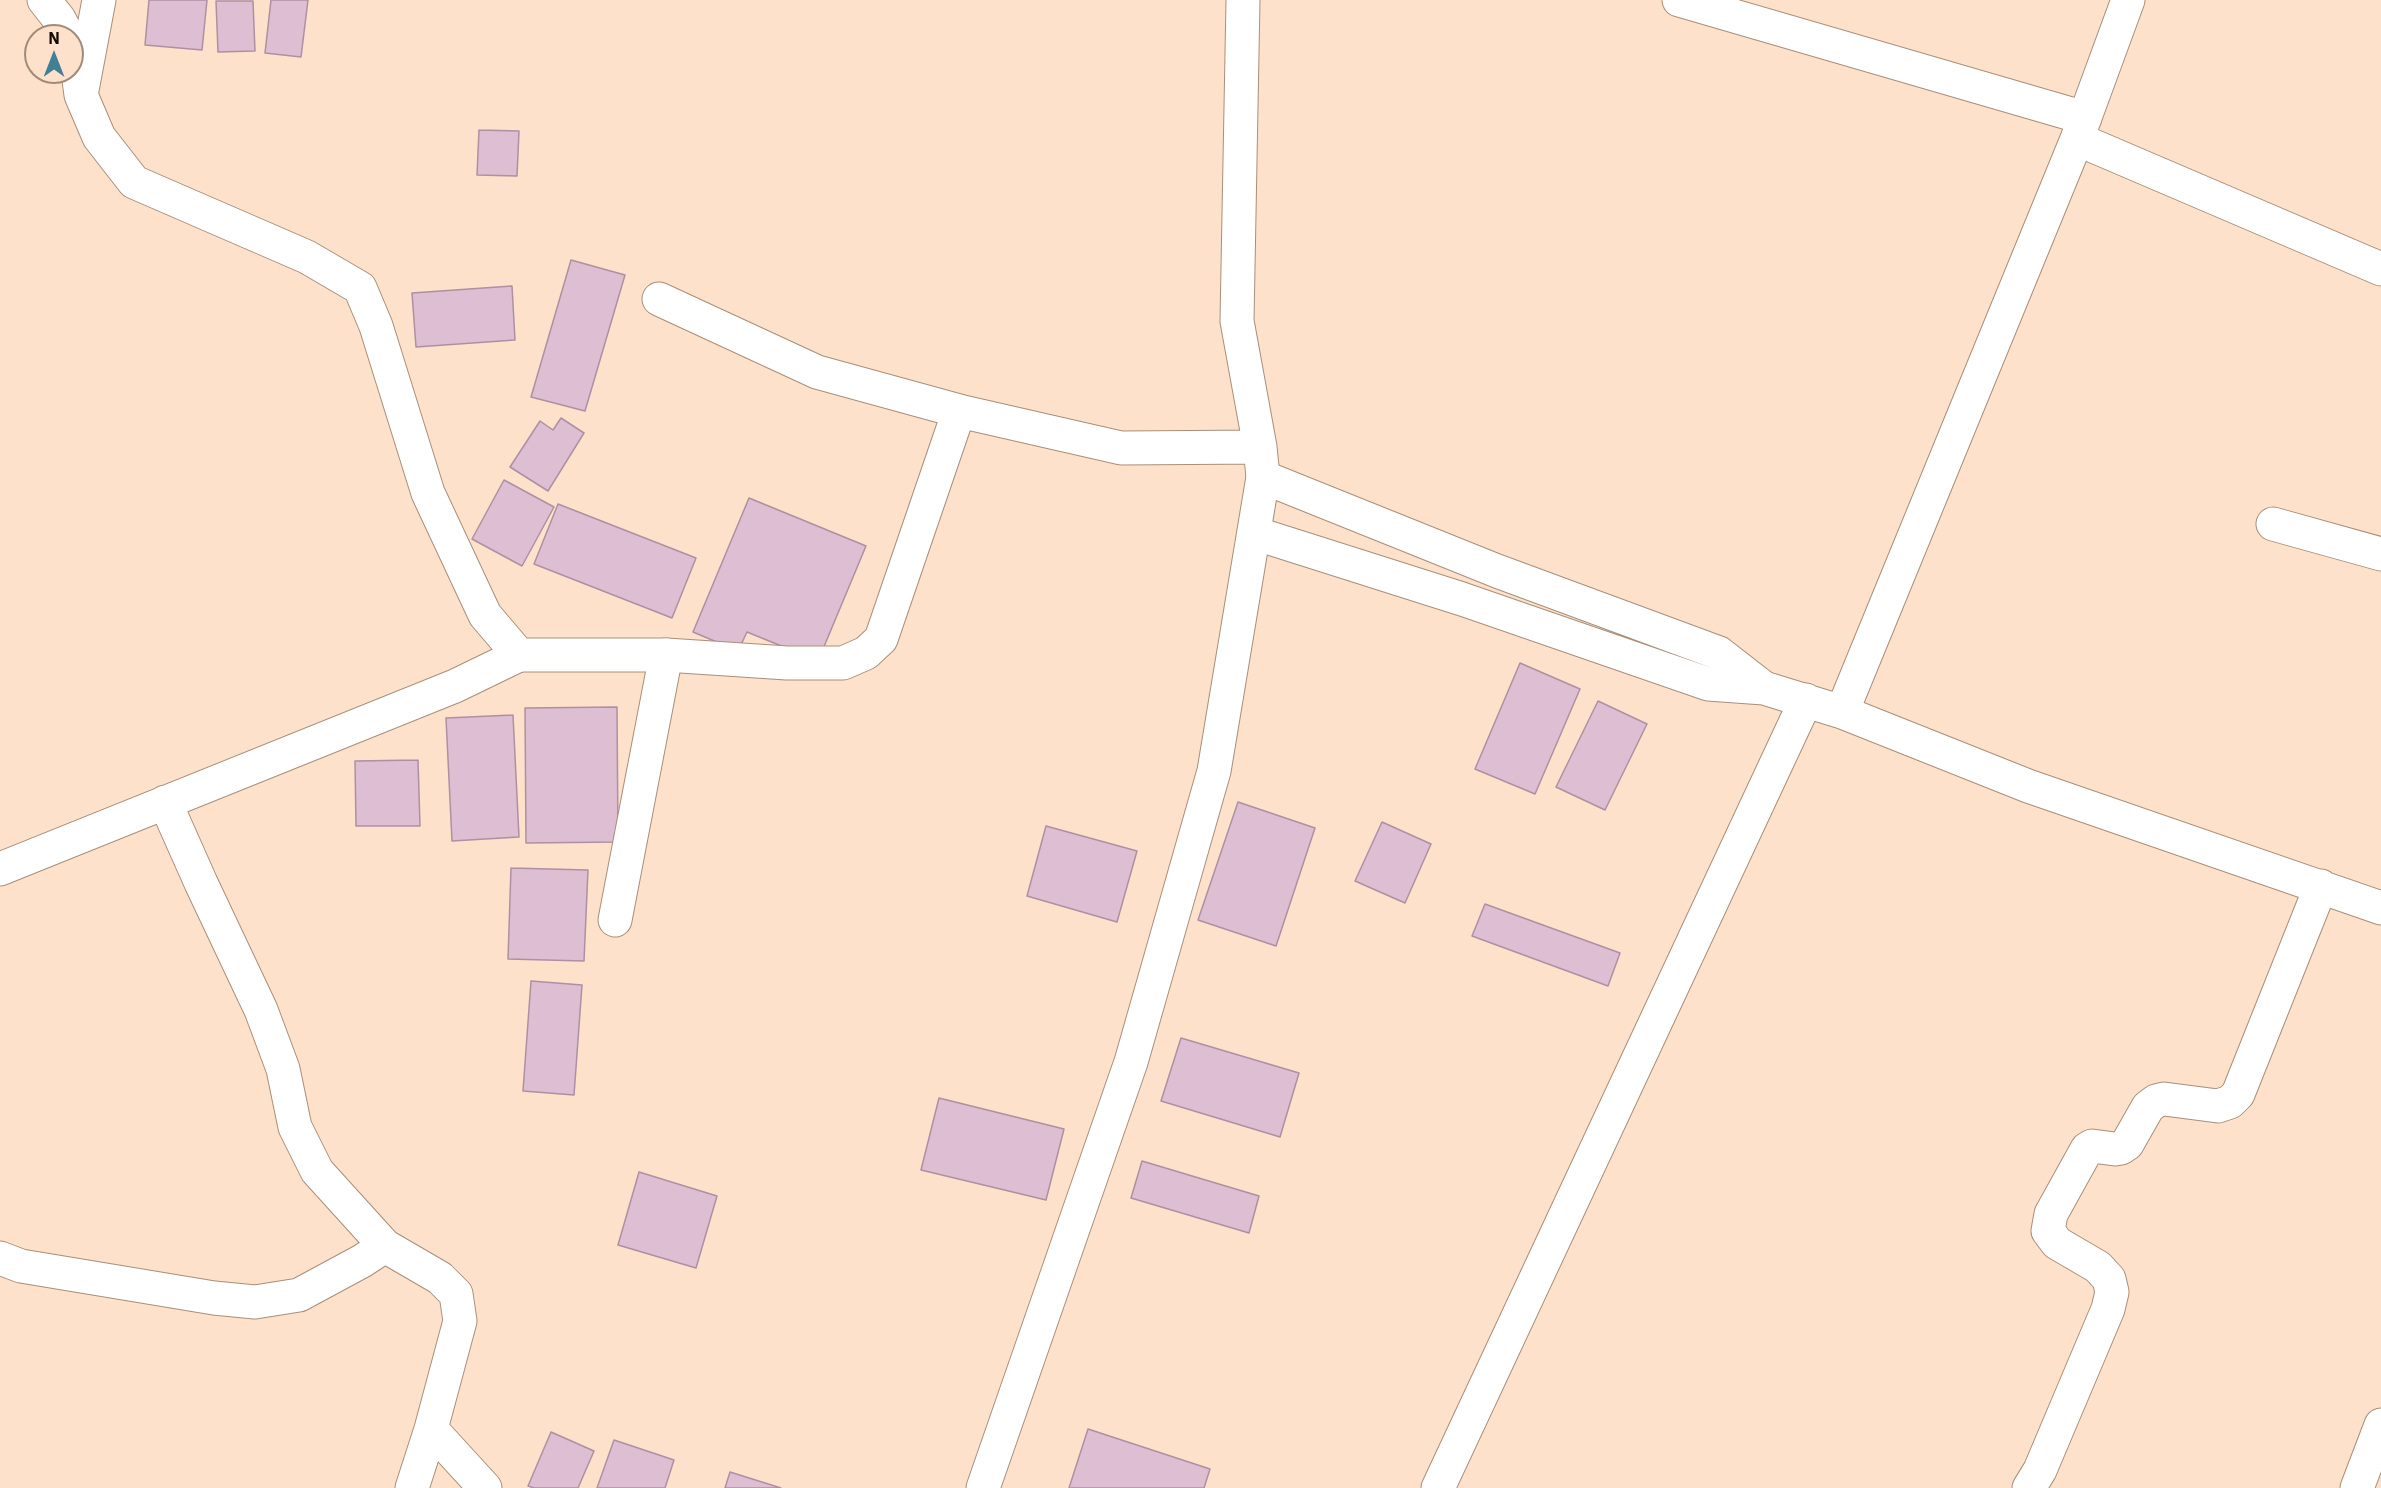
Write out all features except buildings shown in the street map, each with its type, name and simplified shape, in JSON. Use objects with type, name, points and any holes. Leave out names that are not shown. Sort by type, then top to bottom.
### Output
[{"type":"street","points":[[44,0],[61,24]]},
{"type":"street","points":[[81,95],[99,0]]},
{"type":"street","points":[[983,1488],[1131,1062],[1214,771],[1254,533],[1262,462],[1237,321],[1243,0]]},
{"type":"street","points":[[1679,0],[2081,129],[2381,269]]},
{"type":"street","points":[[1842,712],[2081,129],[2128,0]]},
{"type":"street","points":[[80,84],[81,95],[99,137],[134,182],[307,257],[360,288],[376,326],[428,493],[485,615],[519,655]]},
{"type":"street","points":[[659,299],[817,372],[959,411],[1121,448],[1262,462],[1497,571],[1719,653],[1764,688]]},
{"type":"street","points":[[0,869],[455,687],[519,655],[666,655],[787,663],[843,663],[866,654],[881,639],[959,411]]},
{"type":"street","points":[[2273,524],[2381,554]]},
{"type":"street","points":[[1254,533],[1462,599],[1708,684],[1764,688],[1806,700],[1842,712],[2028,786],[2381,908]]},
{"type":"street","points":[[615,920],[666,655]]},
{"type":"street","points":[[1438,1488],[1806,700]]},
{"type":"street","points":[[165,802],[261,1010],[283,1069],[295,1127],[317,1171],[385,1246],[440,1278],[456,1294],[460,1320],[431,1429],[412,1488]]},
{"type":"street","points":[[2029,1488],[2040,1470],[2108,1309],[2112,1292],[2109,1279],[2098,1267],[2057,1243],[2048,1231],[2051,1215],[2087,1149],[2092,1146],[2121,1148],[2127,1144],[2148,1107],[2156,1101],[2164,1099],[2218,1106],[2230,1102],[2238,1094],[2321,886]]},
{"type":"street","points":[[0,1258],[21,1266],[94,1276],[213,1298],[255,1302],[299,1294],[362,1261],[385,1246]]},
{"type":"street","points":[[2357,1488],[2381,1425]]},
{"type":"street","points":[[431,1429],[484,1488]]}]
